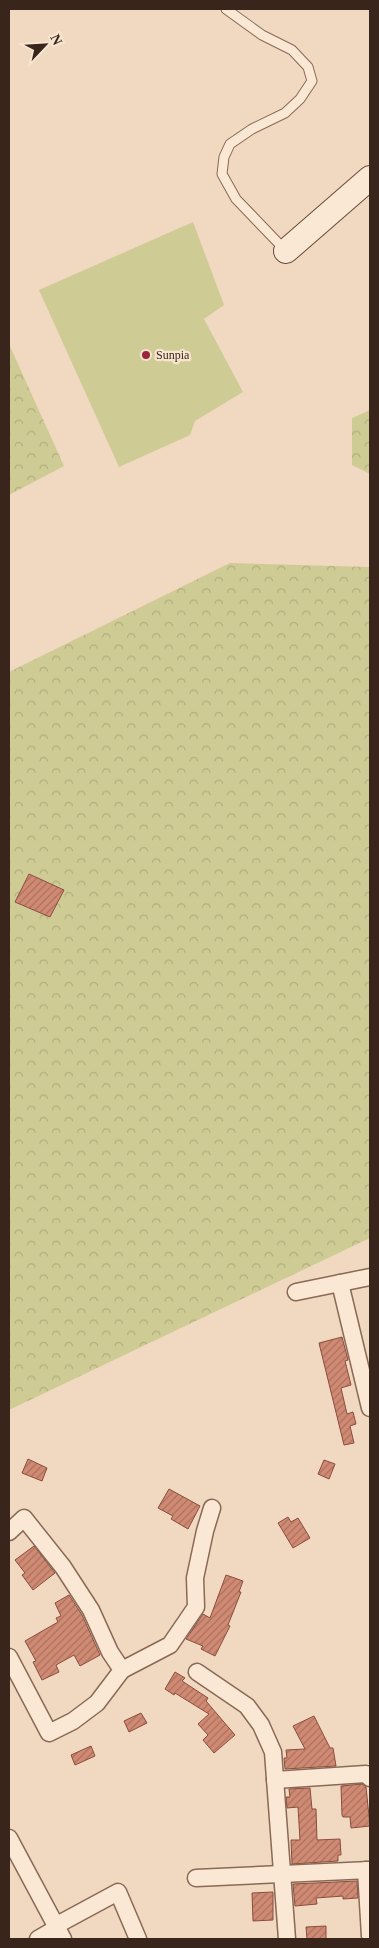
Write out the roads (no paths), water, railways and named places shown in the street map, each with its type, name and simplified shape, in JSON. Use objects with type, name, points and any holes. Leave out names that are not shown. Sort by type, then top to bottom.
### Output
[{"type":"street","points":[[286,251],[370,178]]},
{"type":"street","points":[[296,1292],[370,1277]]},
{"type":"street","points":[[340,1283],[370,1408]]},
{"type":"street","points":[[9,1657],[49,1733],[73,1721],[97,1704],[122,1670],[170,1645],[196,1607],[195,1578],[212,1508]]},
{"type":"street","points":[[9,1532],[24,1518],[63,1567],[91,1610],[110,1652],[122,1670]]},
{"type":"street","points":[[197,1672],[247,1706],[261,1725],[272,1752],[287,1939]]},
{"type":"street","points":[[275,1780],[366,1774],[370,1778]]},
{"type":"street","points":[[9,1838],[58,1931]]},
{"type":"street","points":[[196,1878],[368,1870],[370,1936]]},
{"type":"street","points":[[38,1939],[58,1931],[118,1892],[138,1939]]},
{"type":"lane","points":[[226,9],[262,35],[292,50],[308,67],[312,81],[300,99],[285,113],[252,128],[230,144],[224,157],[222,174],[236,198],[286,251]]},
{"type":"place","name":"Sunpia","points":[[146,355]]}]
